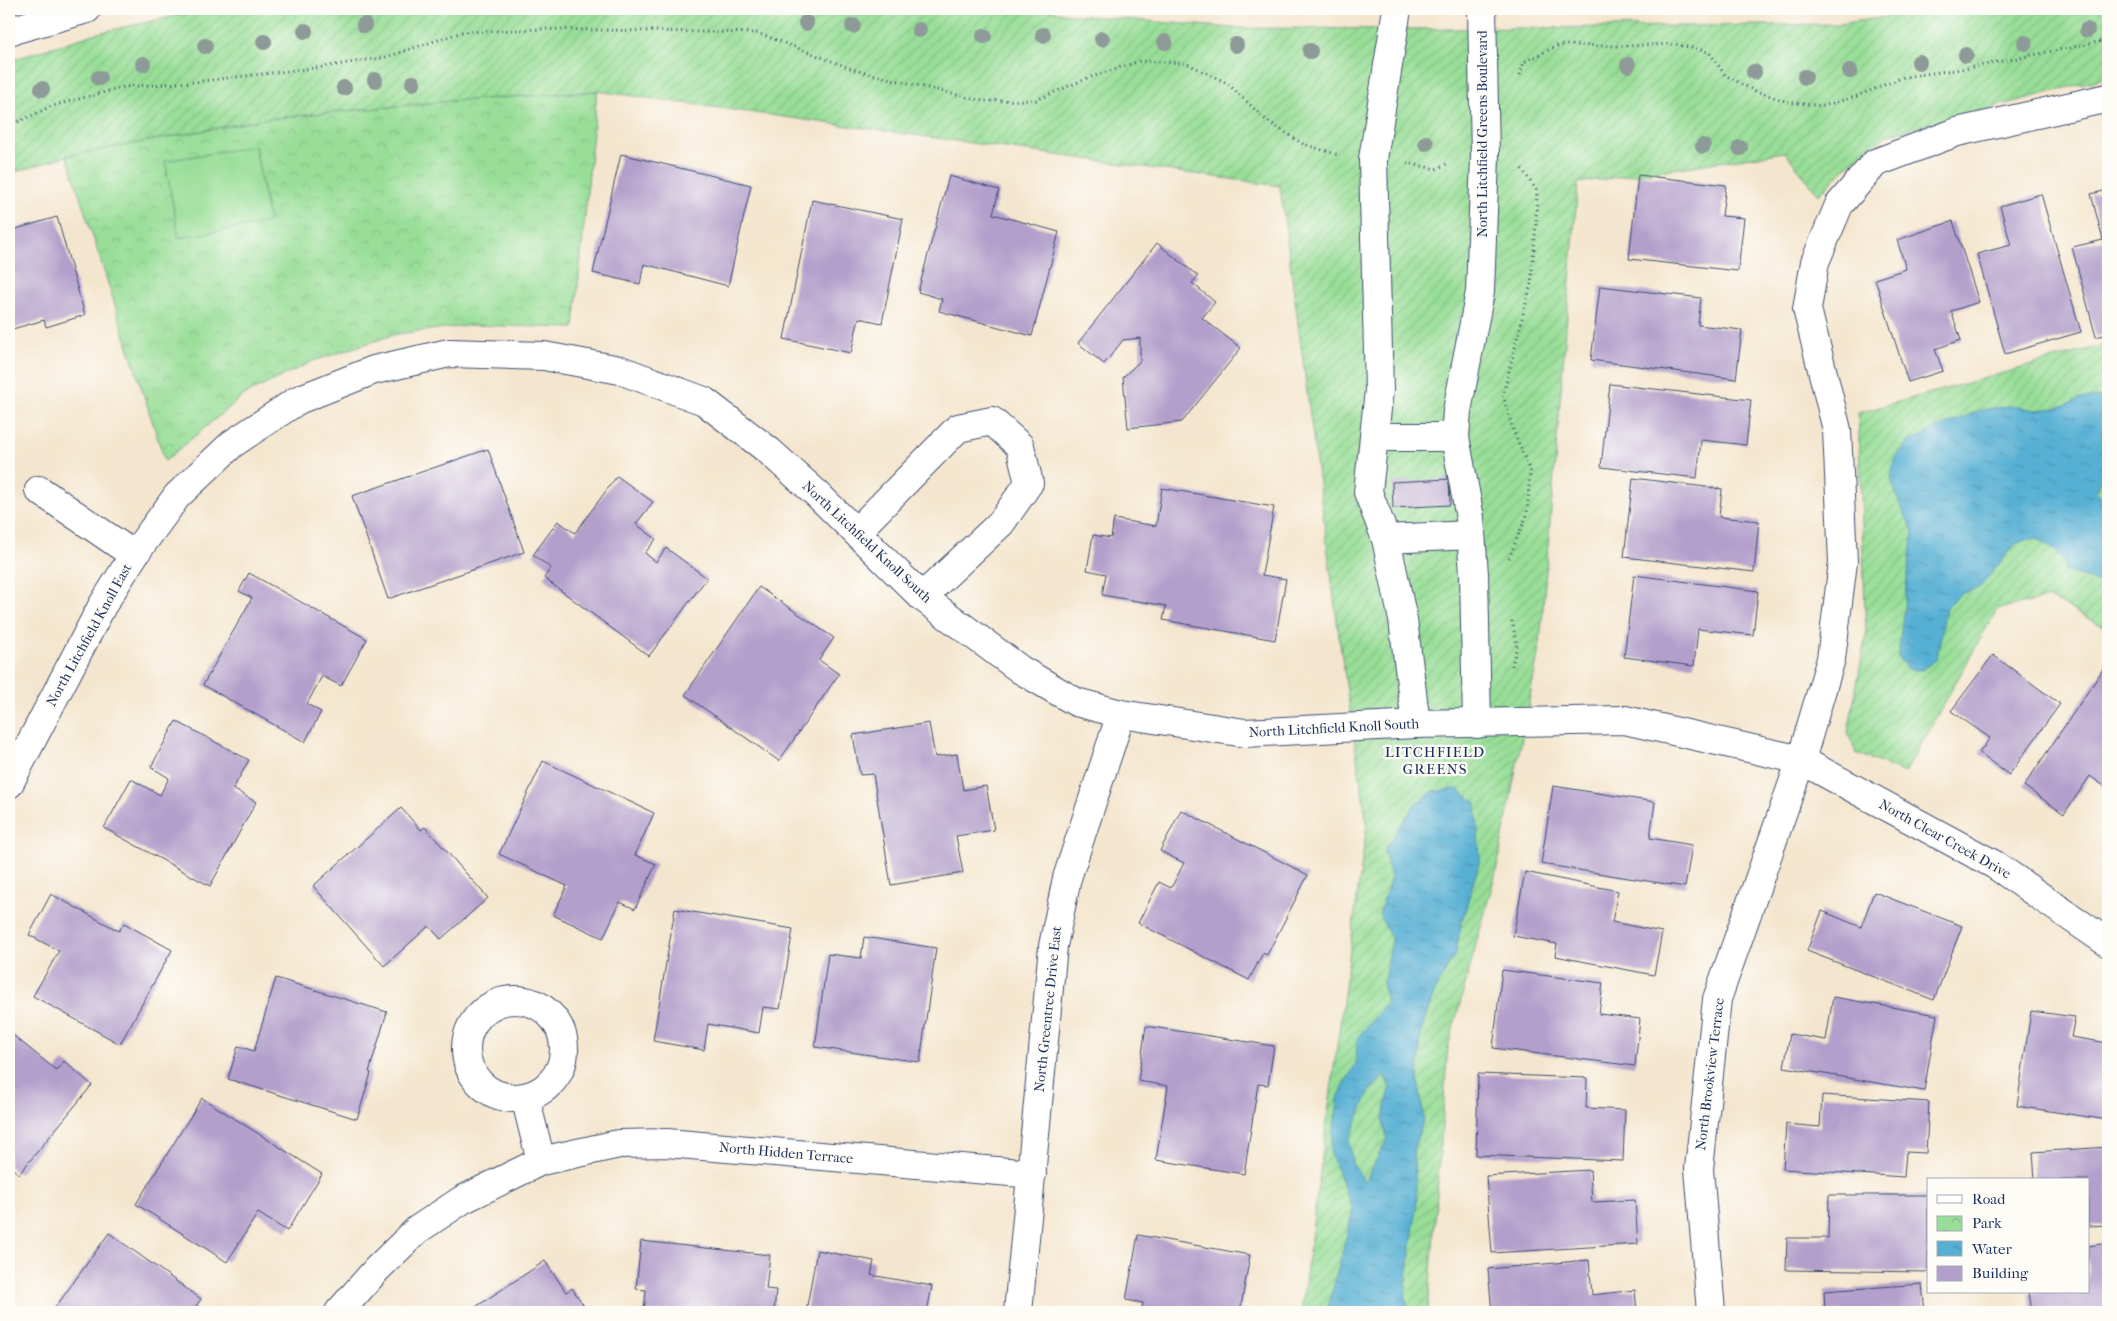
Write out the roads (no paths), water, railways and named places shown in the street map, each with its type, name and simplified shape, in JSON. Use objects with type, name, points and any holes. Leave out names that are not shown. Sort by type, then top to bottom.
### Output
[{"type":"street","points":[[9,31],[86,9]]},
{"type":"street","points":[[1397,9],[1373,159],[1379,390],[1368,492],[1386,539],[1403,620],[1416,724]]},
{"type":"street","name":"North Litchfield Greens Boulevard","points":[[1477,724],[1474,574],[1470,518],[1455,437],[1457,411],[1480,292],[1485,157],[1482,9]]},
{"type":"street","name":"North Brookview Terrace","points":[[1711,1312],[1699,1169],[1717,999],[1802,760],[1831,659],[1843,562],[1837,430],[1808,308],[1815,262],[1839,205],[1875,164],[1957,132],[2108,98]]},
{"type":"street","name":"North Litchfield Knoll South","points":[[298,400],[374,370],[449,353],[544,356],[620,370],[704,401],[768,451],[856,532],[922,597],[1021,670],[1076,702],[1121,714],[1245,733],[1416,724],[1625,720],[1802,760]]},
{"type":"street","name":"North Litchfield Knoll East","points":[[9,784],[102,606],[134,555],[177,496],[232,444],[298,400]]},
{"type":"street","points":[[856,532],[958,428],[992,420],[1020,446],[1028,482],[1001,523],[922,597]]},
{"type":"street","points":[[1374,437],[1455,437]]},
{"type":"street","points":[[39,490],[134,555]]},
{"type":"street","points":[[1386,539],[1471,536]]},
{"type":"street","name":"North Greentree Drive East","points":[[1018,1312],[1053,946],[1067,878],[1121,714]]},
{"type":"street","name":"North Clear Creek Drive","points":[[1802,760],[1995,865],[2108,943]]},
{"type":"street","points":[[525,1098],[541,1161]]},
{"type":"street","name":"North Hidden Terrace","points":[[339,1312],[377,1269],[416,1230],[462,1200],[541,1161],[619,1144],[666,1143],[1032,1174]]},
{"type":"water","points":[[2108,398],[2108,474],[2101,479],[2096,492],[2108,505],[2108,586],[2064,570],[2065,561],[2053,549],[2035,538],[2016,543],[1980,587],[1960,594],[1946,608],[1937,658],[1922,670],[1909,669],[1898,657],[1913,531],[1891,480],[1894,460],[1910,441],[1981,410],[2009,406],[2037,410],[2057,408],[2081,399]]},
{"type":"water","points":[[1458,789],[1476,803],[1480,860],[1461,924],[1456,952],[1436,988],[1421,1030],[1418,1080],[1424,1118],[1413,1150],[1417,1201],[1405,1294],[1409,1312],[1327,1312],[1353,1210],[1330,1153],[1339,1095],[1356,1063],[1357,1038],[1387,1003],[1383,984],[1392,940],[1379,914],[1391,877],[1384,850],[1415,804],[1434,791]],"holes":[[[1384,1075],[1390,1088],[1383,1121],[1387,1139],[1365,1182],[1352,1163],[1349,1140],[1369,1092]]]},
{"type":"district","name":"LITCHFIELD GREENS","points":[[1435,760]]}]
